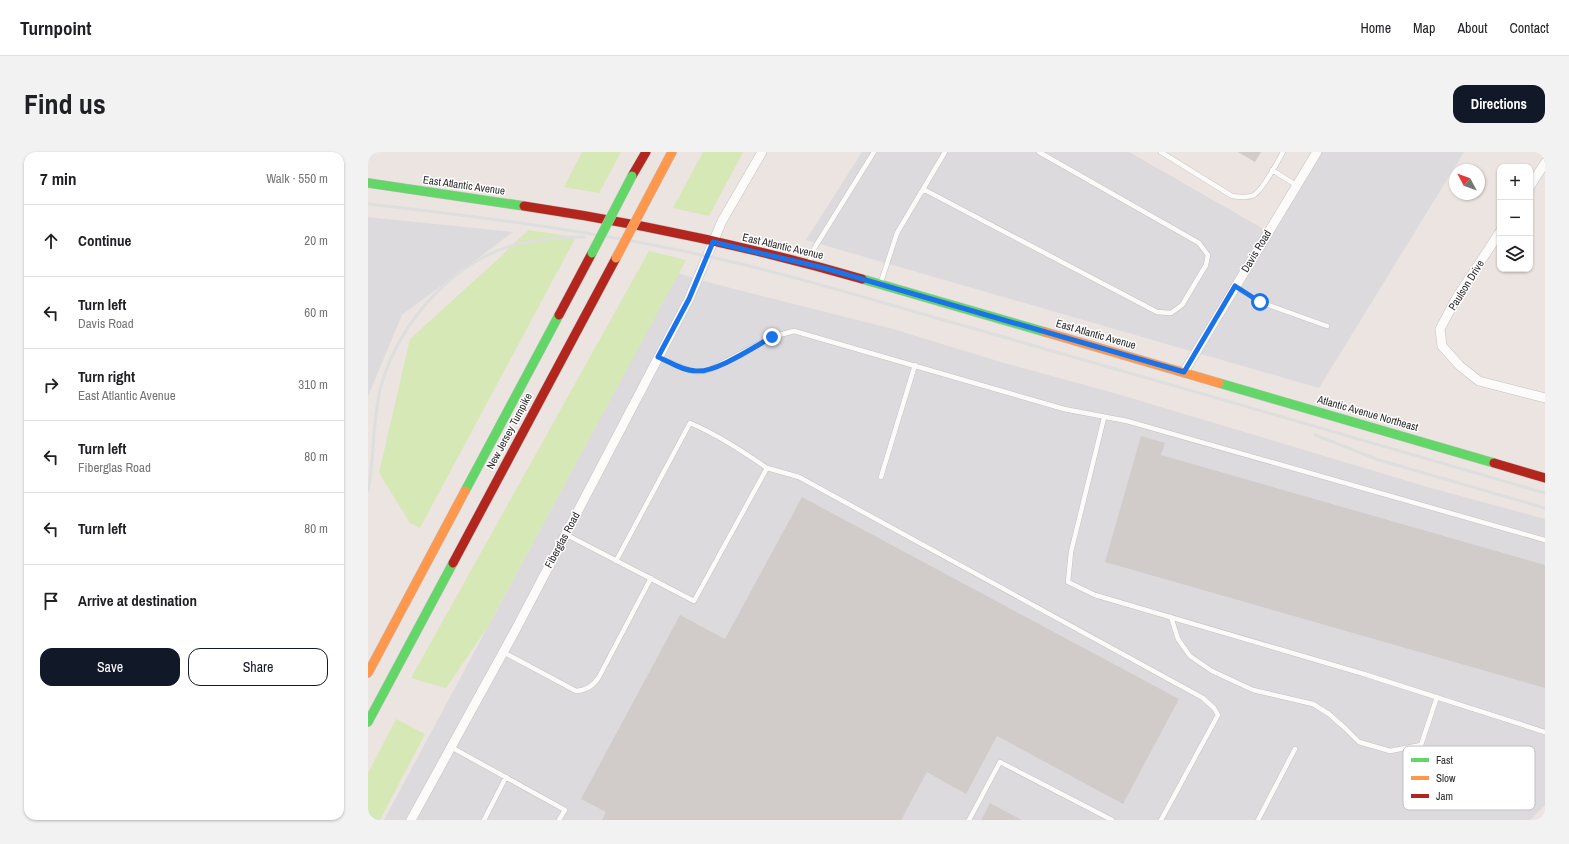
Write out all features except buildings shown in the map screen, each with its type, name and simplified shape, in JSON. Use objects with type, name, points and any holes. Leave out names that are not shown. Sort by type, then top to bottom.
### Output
[{"type":"main road","name":"New Jersey Turnpike","points":[[368,673],[646,152]]},
{"type":"main road","name":"New Jersey Turnpike","points":[[368,722],[672,152]]},
{"type":"main road","name":"East Atlantic Avenue","points":[[368,183],[564,212],[682,234],[808,264],[1184,372]]},
{"type":"main road","name":"Atlantic Avenue Northeast","points":[[1184,372],[1545,478]]},
{"type":"street","name":"Fiberglas Road","points":[[411,820],[503,652],[689,299],[722,220],[762,152]]},
{"type":"street","name":"Davis Road","points":[[1184,372],[1317,152]]},
{"type":"street","points":[[1533,181],[1545,163]]},
{"type":"street","name":"Paulson Drive","points":[[1497,236],[1458,297],[1440,329],[1442,346],[1460,366],[1479,380],[1545,398]]},
{"type":"lane","points":[[808,264],[815,247],[874,152]]},
{"type":"lane","points":[[880,284],[897,234],[945,152]]},
{"type":"lane","points":[[923,189],[1157,312],[1171,313],[1182,305],[1206,265],[1208,255],[1199,243],[1038,152]]},
{"type":"lane","points":[[1161,152],[1232,196],[1242,197],[1254,195],[1261,189],[1283,152]]},
{"type":"lane","points":[[1272,170],[1296,185]]},
{"type":"lane","points":[[1235,286],[1260,302],[1327,326]]},
{"type":"lane","points":[[658,357],[696,372],[709,370],[772,337],[794,331],[1064,409],[1104,418],[1127,421],[1545,540]]},
{"type":"lane","points":[[881,477],[915,366]]},
{"type":"lane","points":[[1104,418],[1071,552],[1068,582],[1095,595],[1364,674],[1545,732]]},
{"type":"lane","points":[[616,561],[690,422],[710,431],[768,468],[799,477],[1203,698],[1214,708],[1218,715],[1161,820]]},
{"type":"lane","points":[[565,534],[694,601],[768,468]]},
{"type":"lane","points":[[503,652],[576,691],[583,691],[594,684],[597,680],[652,578]]},
{"type":"lane","points":[[1171,617],[1178,639],[1190,656],[1212,671],[1253,690],[1313,704],[1329,714],[1346,728],[1359,742],[1390,751],[1403,748]]},
{"type":"lane","points":[[1416,746],[1421,745],[1436,697]]},
{"type":"lane","points":[[451,747],[565,810],[559,820]]},
{"type":"lane","points":[[1258,820],[1295,749]]},
{"type":"lane","points":[[969,820],[1000,762],[1112,820]]},
{"type":"lane","points":[[484,820],[506,777]]},
{"type":"shaded area","points":[[862,152],[1129,152],[1267,231],[1318,152],[1464,152],[1457,164],[1449,164],[1449,176],[1319,388],[806,240]]},
{"type":"shaded area","points":[[368,217],[513,232],[402,315],[368,396]]},
{"type":"shaded area","points":[[678,273],[707,282],[893,329],[1004,363],[1114,393],[1431,488],[1545,519],[1545,805],[1530,820],[384,820]]},
{"type":"green space","points":[[582,152],[621,152],[599,193],[564,187]]},
{"type":"green space","points":[[703,152],[743,152],[709,216],[673,208]]},
{"type":"green space","points":[[528,230],[576,237],[420,528],[410,523],[379,473],[410,339]]},
{"type":"green space","points":[[649,251],[686,260],[487,628],[446,688],[411,678]]},
{"type":"green space","points":[[396,719],[425,734],[380,820],[368,820],[368,773]]},
{"type":"railway","points":[[368,204],[580,232],[664,247],[739,263],[1038,346],[1545,493]]},
{"type":"railway","points":[[368,491],[372,465],[376,412],[381,386],[389,362],[401,339],[415,318],[432,297],[451,279],[472,264],[494,252],[518,244],[534,241],[584,237]]},
{"type":"railway","points":[[1315,435],[1379,460],[1545,508]]},
{"type":"traffic: fast","points":[[592,253],[632,176]]},
{"type":"traffic: fast","points":[[368,183],[524,206]]},
{"type":"traffic: fast","points":[[862,279],[1045,332]]},
{"type":"traffic: fast","points":[[465,491],[559,315]]},
{"type":"traffic: fast","points":[[1219,383],[1494,463]]},
{"type":"traffic: fast","points":[[368,722],[453,563]]},
{"type":"traffic: slow","points":[[654,186],[672,152]]},
{"type":"traffic: slow","points":[[616,258],[654,186]]},
{"type":"traffic: slow","points":[[1045,332],[1219,383]]},
{"type":"traffic: slow","points":[[368,673],[465,491]]},
{"type":"traffic: jam","points":[[632,176],[646,152]]},
{"type":"traffic: jam","points":[[524,206],[652,228],[737,246],[862,279]]},
{"type":"traffic: jam","points":[[559,315],[592,253]]},
{"type":"traffic: jam","points":[[453,563],[616,258]]},
{"type":"traffic: jam","points":[[1494,463],[1545,478]]},
{"type":"route","points":[[772,337],[709,370],[696,372],[658,357],[689,299],[713,242],[824,268],[1184,372],[1235,286],[1260,302]]}]
